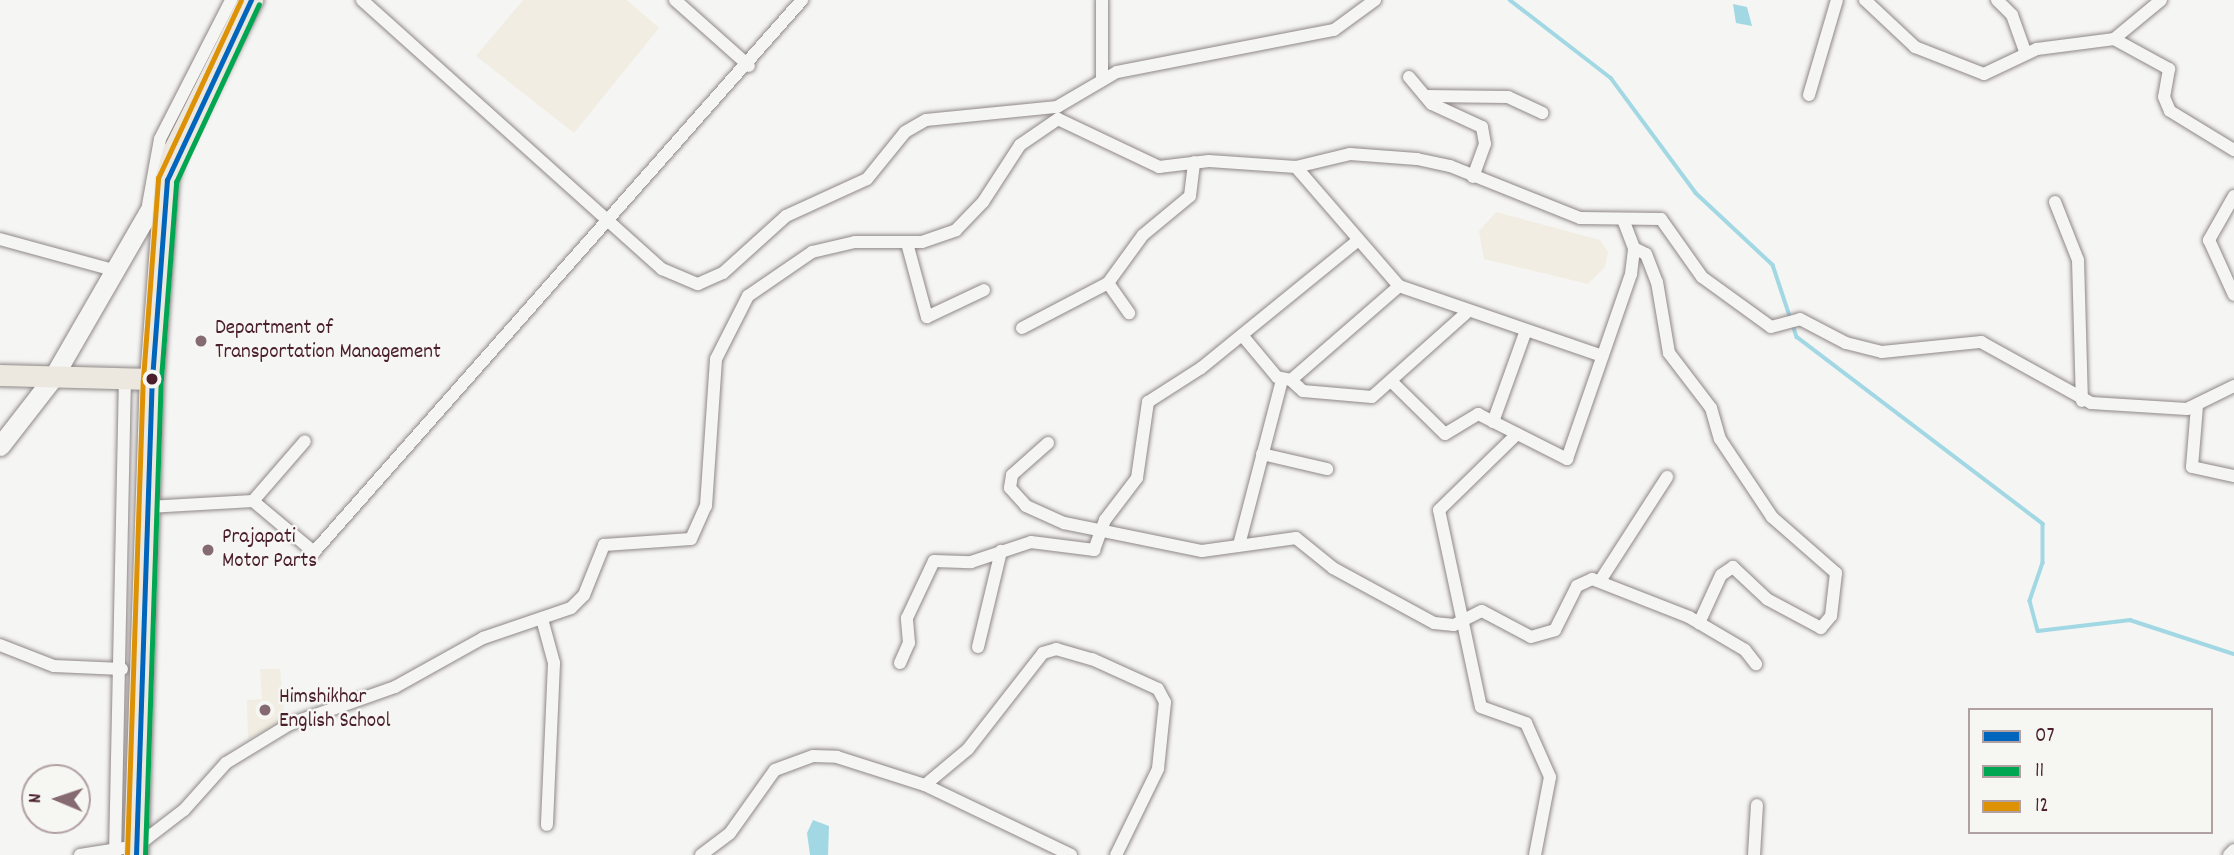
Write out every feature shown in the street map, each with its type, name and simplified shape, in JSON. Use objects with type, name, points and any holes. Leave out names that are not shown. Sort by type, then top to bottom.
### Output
[{"type":"highway","points":[[126,851],[148,507],[138,466],[152,379],[167,180],[175,152],[251,0]]},
{"type":"main road","points":[[0,446],[52,379],[167,180]]},
{"type":"main road","points":[[0,375],[125,382],[152,379]]},
{"type":"street","points":[[148,209],[160,139],[231,0]]},
{"type":"street","points":[[675,0],[749,66]]},
{"type":"street","points":[[148,507],[253,501],[314,552],[607,221],[749,66],[802,0]]},
{"type":"street","points":[[1102,0],[1102,79]]},
{"type":"street","points":[[80,855],[126,851],[184,810],[226,763],[269,735],[416,677],[483,638],[542,619],[578,603],[604,545],[681,543],[697,530],[710,481],[716,359],[748,296],[812,253],[855,242],[906,243],[956,230],[1020,145],[1102,79],[1318,36],[1349,24],[1375,0]]},
{"type":"street","points":[[1809,95],[1837,0]]},
{"type":"street","points":[[1865,0],[1896,35],[1957,68],[1984,74],[2026,54],[2114,39],[2161,0]]},
{"type":"street","points":[[1997,0],[2012,15],[2026,54]]},
{"type":"street","points":[[370,3],[671,277],[698,284],[723,272],[786,216],[867,179],[915,125],[1058,113],[1146,165],[1194,162],[1296,167],[1366,155],[1432,162],[1580,218],[1661,219],[1717,290],[1764,324],[1784,326],[1796,320],[1868,350],[1964,341],[1993,345],[2082,401],[2165,410],[2197,406],[2234,386]]},
{"type":"street","points":[[2114,39],[2169,69],[2164,97],[2170,111],[2234,150]]},
{"type":"street","points":[[1409,77],[1425,96],[1482,127],[1485,144],[1473,177]]},
{"type":"street","points":[[1425,96],[1508,97],[1542,114]]},
{"type":"street","points":[[1022,328],[1108,283],[1132,246],[1190,196],[1194,162]]},
{"type":"street","points":[[1296,167],[1357,241],[1399,286],[1465,314],[1602,356]]},
{"type":"street","points":[[2234,196],[2209,240],[2234,295]]},
{"type":"street","points":[[2055,202],[2078,260],[2082,401]]},
{"type":"street","points":[[1392,382],[1445,434],[1471,414],[1567,459],[1631,275],[1634,248],[1623,220]]},
{"type":"street","points":[[0,239],[113,270]]},
{"type":"street","points":[[900,663],[909,643],[907,618],[934,561],[971,562],[1001,551],[1043,541],[1088,552],[1098,533],[1134,485],[1148,402],[1242,335],[1357,241]]},
{"type":"street","points":[[906,243],[927,317],[985,290]]},
{"type":"street","points":[[1634,248],[1646,254],[1657,282],[1669,353],[1705,397],[1720,439],[1772,517],[1836,573],[1831,616],[1821,628],[1767,599],[1733,567],[1721,575],[1699,623]]},
{"type":"street","points":[[1108,283],[1129,313]]},
{"type":"street","points":[[1239,545],[1262,454],[1287,380],[1399,286]]},
{"type":"street","points":[[1242,335],[1287,380],[1303,391],[1360,400],[1392,382],[1465,314]]},
{"type":"street","points":[[1493,422],[1525,333]]},
{"type":"street","points":[[125,382],[138,466],[122,669],[126,851]]},
{"type":"street","points":[[2197,406],[2192,467],[2234,476]]},
{"type":"street","points":[[1517,434],[1439,510],[1481,708],[1526,723],[1550,777],[1535,855]]},
{"type":"street","points":[[253,501],[305,441]]},
{"type":"street","points":[[1048,443],[1012,475],[1010,488],[1026,506],[1098,533],[1182,549],[1296,538],[1333,568],[1443,626],[1462,622],[1482,611],[1518,634],[1542,637],[1555,630],[1577,586],[1600,581],[1699,623],[1745,650],[1756,664]]},
{"type":"street","points":[[1262,454],[1327,469]]},
{"type":"street","points":[[1600,581],[1667,477]]},
{"type":"street","points":[[978,647],[1001,551]]},
{"type":"street","points":[[542,619],[554,663],[547,825]]},
{"type":"street","points":[[0,645],[54,666],[122,669]]},
{"type":"street","points":[[925,785],[968,749],[1043,653],[1056,649],[1092,659],[1158,688],[1165,702],[1158,769],[1116,855]]},
{"type":"street","points":[[701,855],[730,833],[763,781],[793,761],[837,757],[925,785],[1071,855]]},
{"type":"street","points":[[1754,855],[1757,805]]},
{"type":"street","points":[[2229,855],[2234,850]]},
{"type":"shaded area","points":[[523,0],[627,0],[659,28],[574,133],[476,56]]},
{"type":"shaded area","points":[[1496,212],[1600,240],[1608,252],[1605,267],[1588,284],[1484,259],[1479,231]]},
{"type":"shaded area","name":"Himshikhar English School","points":[[260,669],[280,669],[285,720],[248,739],[247,700],[262,699]]},
{"type":"water","points":[[1733,4],[1747,7],[1752,26],[1736,23]]},
{"type":"water","points":[[813,820],[829,826],[828,855],[810,855],[807,833]]},
{"type":"waterway","points":[[1510,0],[1611,78],[1696,193],[1773,265],[1797,337],[2043,524],[2043,563],[2030,601],[2038,631],[2130,620],[2234,654]]},
{"type":"transit line","name":"12","points":[[127,855],[143,379],[158,178],[241,0]]},
{"type":"transit line","name":"07","points":[[136,855],[152,379],[167,180],[251,0]]},
{"type":"transit line","name":"11","points":[[145,855],[161,379],[176,182],[259,4]]},
{"type":"place","name":"Department of Transportation Management","points":[[201,341]]},
{"type":"place","name":"Prajapati Motor Parts","points":[[208,550]]},
{"type":"place","name":"Himshikhar English School","points":[[265,710]]}]
